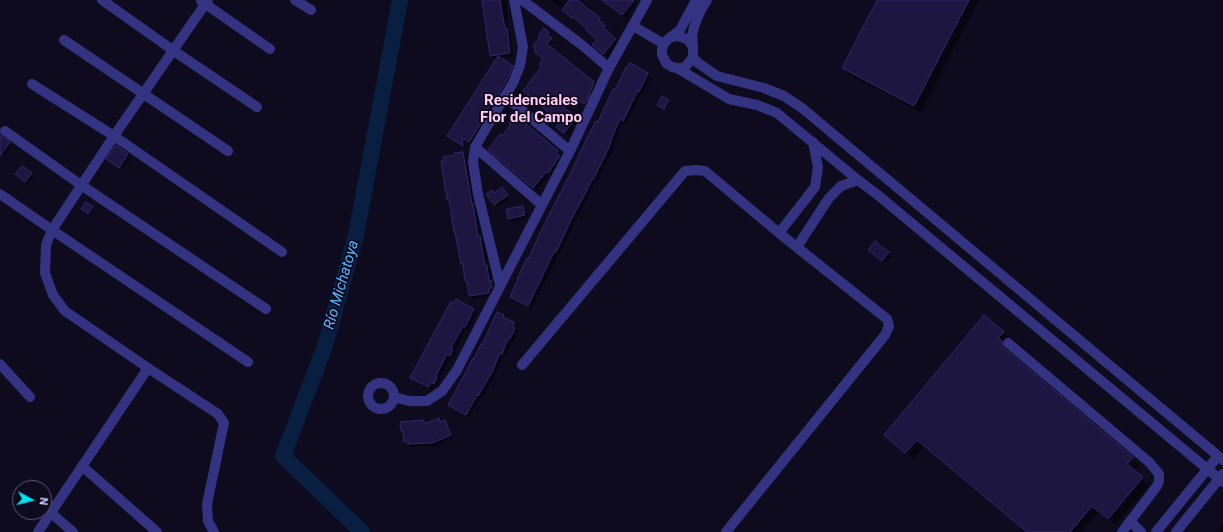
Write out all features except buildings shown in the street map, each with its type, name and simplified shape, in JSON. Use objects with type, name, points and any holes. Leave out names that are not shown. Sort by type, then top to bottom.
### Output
[{"type":"street","points":[[102,0],[174,51],[258,107]]},
{"type":"street","points":[[295,0],[311,10]]},
{"type":"street","points":[[500,285],[478,194],[473,162],[475,147],[513,83],[520,65],[523,47],[514,0]]},
{"type":"street","points":[[522,0],[610,68]]},
{"type":"street","points":[[394,397],[409,402],[427,401],[442,391],[457,370],[570,151],[610,68],[647,0]]},
{"type":"street","points":[[696,0],[680,30],[664,44],[662,55],[664,60],[672,67],[683,68],[687,65],[693,52],[692,35],[695,24],[707,0]]},
{"type":"street","points":[[214,532],[208,521],[207,504],[224,423],[218,414],[65,311],[53,295],[46,273],[46,245],[52,230],[81,185],[174,51],[204,1],[270,49]]},
{"type":"street","points":[[634,26],[664,44]]},
{"type":"street","points":[[672,37],[677,36],[687,38],[691,42],[693,52],[698,63],[717,76],[764,88],[784,96],[802,108],[1220,458],[1207,469],[1156,532]]},
{"type":"street","points":[[64,40],[228,151]]},
{"type":"street","points":[[678,68],[729,99],[757,105],[777,113],[1207,469],[1222,479],[1176,532]]},
{"type":"street","points":[[32,84],[114,136],[282,252]]},
{"type":"street","points":[[505,96],[570,151]]},
{"type":"street","points":[[5,131],[81,185],[266,309]]},
{"type":"street","points":[[779,233],[815,187],[818,167],[813,142]]},
{"type":"street","points":[[475,147],[542,205]]},
{"type":"street","points":[[522,365],[685,171],[706,171],[779,233],[887,319],[889,326],[885,335],[726,532]]},
{"type":"street","points":[[797,247],[829,198],[841,186],[858,180]]},
{"type":"street","points":[[815,187],[829,198]]},
{"type":"street","points":[[0,194],[248,362]]},
{"type":"street","points":[[1008,343],[1149,462],[1159,474],[1157,486],[1122,532]]},
{"type":"street","points":[[0,364],[30,397]]},
{"type":"street","points":[[52,510],[148,368]]},
{"type":"street","points":[[82,466],[157,532]]},
{"type":"street","points":[[52,515],[73,532]]},
{"type":"street","points":[[38,532],[46,520]]},
{"type":"street","points":[[1130,521],[1141,532]]},
{"type":"waterway","name":"Río Michatoya","points":[[362,532],[283,456],[325,346],[356,235],[400,0]]},
{"type":"district","name":"Residenciales Flor del Campo","points":[[531,110]]}]
